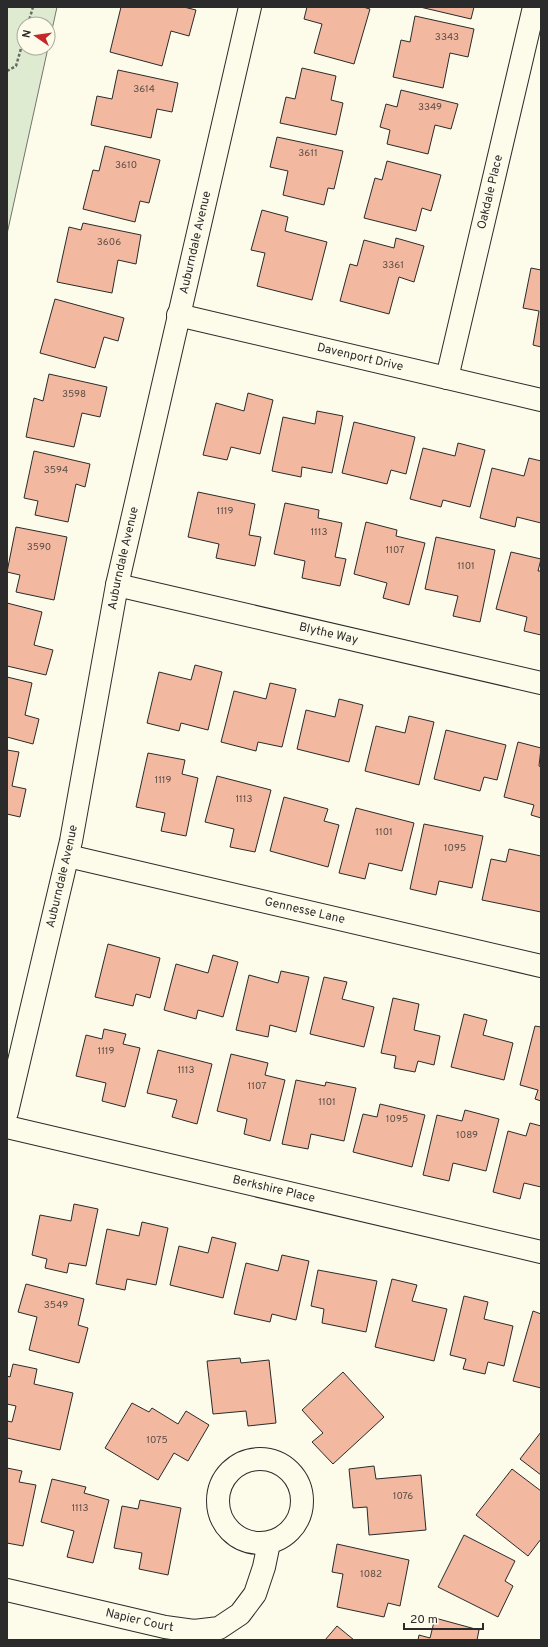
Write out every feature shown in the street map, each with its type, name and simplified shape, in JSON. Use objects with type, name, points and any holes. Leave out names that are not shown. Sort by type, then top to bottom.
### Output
[{"type":"street","name":"Auburndale Avenue","points":[[7,1112],[68,856],[117,585],[250,7]]},
{"type":"street","name":"Oakdale Place","points":[[447,378],[534,7]]},
{"type":"street","name":"Davenport Drive","points":[[178,315],[541,400]]},
{"type":"street","name":"Blythe Way","points":[[117,585],[541,683]]},
{"type":"street","name":"Gennesse Lane","points":[[68,856],[541,966]]},
{"type":"street","name":"Berkshire Place","points":[[7,1126],[541,1252]]},
{"type":"street","name":"Napier Court","points":[[7,1590],[165,1627],[194,1631],[219,1628],[240,1614],[255,1594],[264,1567],[269,1543]]},
{"type":"path","points":[[7,71],[16,66],[19,56]]},
{"type":"green space","points":[[7,7],[57,7],[55,16],[16,16],[16,56],[46,56],[7,234]]},
{"type":"building","points":[[121,7],[184,7],[196,10],[189,36],[171,31],[162,66],[110,52]]},
{"type":"building","points":[[307,7],[363,7],[370,9],[354,64],[314,53],[322,24],[304,19]]},
{"type":"building","points":[[420,7],[474,7],[471,19]]},
{"type":"building","points":[[415,16],[474,29],[468,57],[450,53],[443,88],[393,77],[401,40],[410,42]]},
{"type":"building","points":[[302,68],[336,76],[331,100],[343,103],[336,135],[280,123],[286,97],[295,99]]},
{"type":"building","points":[[118,70],[178,83],[172,112],[157,109],[151,138],[91,125],[97,96],[112,99]]},
{"type":"building","points":[[401,90],[458,104],[451,129],[435,125],[428,154],[387,144],[390,130],[380,127],[386,104],[397,107]]},
{"type":"building","points":[[277,137],[343,151],[334,189],[328,188],[324,205],[283,195],[288,171],[270,167]]},
{"type":"building","points":[[105,146],[160,160],[149,203],[140,201],[135,222],[83,209],[93,170],[99,171]]},
{"type":"building","points":[[387,161],[441,175],[431,211],[422,208],[416,231],[364,218],[375,178],[382,180]]},
{"type":"building","points":[[262,210],[288,217],[285,231],[327,242],[312,300],[257,286],[265,253],[251,250]]},
{"type":"building","points":[[83,223],[141,235],[136,264],[118,260],[112,293],[57,282],[69,227],[81,230]]},
{"type":"building","points":[[396,238],[424,246],[414,282],[399,277],[389,314],[340,301],[350,264],[357,266],[364,240],[394,248]]},
{"type":"building","points":[[531,268],[541,270],[541,347],[533,345],[539,311],[523,308]]},
{"type":"building","points":[[55,299],[124,318],[118,341],[104,337],[95,368],[40,353]]},
{"type":"building","points":[[49,374],[107,387],[100,417],[82,413],[74,447],[26,437],[34,398],[43,401]]},
{"type":"building","points":[[248,393],[273,400],[260,454],[231,447],[227,460],[203,455],[216,403],[244,411]]},
{"type":"building","points":[[317,411],[343,416],[332,473],[302,467],[301,477],[272,471],[283,417],[315,424]]},
{"type":"building","points":[[354,422],[415,437],[406,474],[391,470],[387,484],[342,473]]},
{"type":"building","points":[[458,443],[485,450],[470,507],[443,500],[441,507],[410,499],[423,448],[455,456]]},
{"type":"building","points":[[34,451],[90,464],[85,487],[76,484],[68,522],[35,515],[38,501],[24,498]]},
{"type":"building","points":[[529,458],[541,461],[541,523],[517,517],[515,527],[480,518],[492,468],[524,476]]},
{"type":"building","points":[[198,492],[255,504],[249,535],[261,537],[255,566],[216,558],[219,544],[188,537]]},
{"type":"building","points":[[285,503],[319,510],[318,518],[342,523],[335,557],[346,559],[340,586],[302,578],[305,561],[274,554]]},
{"type":"building","points":[[366,522],[397,530],[396,536],[425,543],[409,605],[383,598],[387,583],[354,574]]},
{"type":"building","points":[[16,527],[67,537],[54,600],[16,592],[20,575],[7,572]]},
{"type":"building","points":[[436,537],[495,550],[480,622],[453,616],[458,596],[425,589]]},
{"type":"building","points":[[511,552],[541,559],[538,571],[541,571],[541,635],[524,631],[527,617],[496,609]]},
{"type":"building","points":[[7,603],[42,612],[34,645],[53,650],[46,675],[7,666]]},
{"type":"building","points":[[195,665],[222,672],[208,730],[181,723],[179,731],[147,723],[159,672],[191,680]]},
{"type":"building","points":[[7,677],[32,683],[25,715],[39,719],[33,744],[7,737]]},
{"type":"building","points":[[270,683],[296,689],[282,747],[258,742],[256,751],[221,742],[234,691],[266,699]]},
{"type":"building","points":[[339,699],[363,705],[349,762],[297,749],[306,710],[335,717]]},
{"type":"building","points":[[409,716],[434,722],[419,785],[365,771],[376,726],[405,733]]},
{"type":"building","points":[[446,730],[506,745],[497,780],[484,777],[480,791],[434,779]]},
{"type":"building","points":[[518,742],[541,748],[539,766],[541,767],[541,818],[531,815],[534,805],[504,797]]},
{"type":"building","points":[[7,750],[19,752],[12,786],[26,789],[20,817],[7,814]]},
{"type":"building","points":[[148,753],[185,760],[182,774],[198,778],[186,836],[161,831],[165,813],[136,807]]},
{"type":"building","points":[[217,776],[271,790],[255,852],[230,847],[234,829],[205,822]]},
{"type":"building","points":[[284,797],[328,809],[324,821],[339,825],[328,867],[270,851]]},
{"type":"building","points":[[356,808],[414,823],[402,871],[369,863],[365,879],[339,873]]},
{"type":"building","points":[[424,824],[483,836],[472,888],[439,881],[436,895],[410,889]]},
{"type":"building","points":[[509,849],[541,856],[541,912],[482,900],[491,859],[506,862]]},
{"type":"building","points":[[108,944],[160,958],[150,998],[136,994],[133,1006],[95,997]]},
{"type":"building","points":[[213,955],[238,962],[223,1017],[198,1010],[196,1019],[164,1010],[176,964],[208,973]]},
{"type":"building","points":[[281,971],[309,977],[296,1032],[270,1025],[268,1037],[236,1030],[249,975],[278,983]]},
{"type":"building","points":[[324,977],[347,982],[342,999],[374,1007],[364,1047],[310,1034]]},
{"type":"building","points":[[393,998],[419,1004],[414,1030],[440,1036],[434,1065],[418,1061],[415,1072],[394,1068],[396,1056],[381,1053]]},
{"type":"building","points":[[464,1014],[487,1020],[483,1035],[513,1043],[504,1080],[451,1067]]},
{"type":"building","points":[[535,1026],[541,1027],[541,1101],[535,1099],[538,1090],[520,1085]]},
{"type":"building","points":[[104,1029],[126,1034],[123,1044],[140,1048],[125,1107],[102,1101],[106,1083],[76,1076],[86,1035],[102,1039]]},
{"type":"building","points":[[158,1050],[212,1064],[197,1124],[172,1117],[177,1100],[147,1093]]},
{"type":"building","points":[[231,1054],[268,1063],[265,1075],[285,1080],[270,1141],[244,1134],[247,1119],[217,1111]]},
{"type":"building","points":[[296,1080],[325,1086],[326,1082],[356,1088],[344,1141],[311,1134],[308,1149],[282,1144]]},
{"type":"building","points":[[380,1104],[425,1115],[412,1167],[353,1152],[363,1114],[377,1117]]},
{"type":"building","points":[[465,1110],[499,1119],[486,1171],[453,1163],[449,1181],[423,1175],[437,1115],[462,1121]]},
{"type":"building","points":[[530,1123],[541,1126],[541,1187],[524,1183],[520,1199],[493,1192],[508,1131],[526,1136]]},
{"type":"building","points":[[74,1204],[98,1209],[86,1266],[69,1263],[67,1273],[45,1268],[47,1259],[32,1255],[40,1215],[71,1221]]},
{"type":"building","points":[[142,1222],[168,1228],[156,1285],[127,1279],[125,1290],[96,1284],[107,1229],[139,1236]]},
{"type":"building","points":[[212,1237],[236,1243],[223,1298],[170,1285],[179,1246],[208,1253]]},
{"type":"building","points":[[282,1255],[309,1261],[296,1320],[272,1314],[270,1322],[234,1314],[246,1263],[278,1271]]},
{"type":"building","points":[[318,1270],[377,1281],[366,1332],[322,1323],[324,1309],[311,1306]]},
{"type":"building","points":[[392,1279],[417,1285],[412,1301],[447,1309],[434,1361],[375,1347]]},
{"type":"building","points":[[26,1284],[84,1299],[78,1325],[88,1328],[79,1363],[29,1350],[37,1317],[18,1312]]},
{"type":"building","points":[[464,1296],[488,1302],[484,1319],[513,1326],[504,1366],[488,1362],[485,1374],[463,1369],[466,1359],[450,1355]]},
{"type":"building","points":[[533,1311],[541,1314],[541,1388],[513,1381]]},
{"type":"building","points":[[240,1358],[241,1363],[269,1360],[276,1423],[248,1426],[246,1411],[213,1414],[207,1361]]},
{"type":"building","points":[[13,1364],[37,1369],[34,1384],[73,1393],[60,1450],[7,1438],[7,1421],[12,1422],[16,1406],[7,1404],[7,1376],[10,1377]]},
{"type":"building","points":[[343,1372],[384,1417],[333,1464],[312,1442],[323,1433],[302,1410]]},
{"type":"building","points":[[132,1403],[149,1412],[152,1408],[178,1424],[186,1411],[209,1425],[188,1461],[174,1453],[158,1480],[105,1448]]},
{"type":"building","points":[[541,1432],[541,1475],[520,1459]]},
{"type":"building","points":[[374,1466],[376,1479],[421,1475],[426,1530],[369,1535],[367,1507],[353,1508],[349,1469]]},
{"type":"building","points":[[7,1468],[22,1471],[19,1482],[36,1485],[23,1546],[7,1543]]},
{"type":"building","points":[[512,1469],[541,1491],[541,1539],[528,1556],[476,1515]]},
{"type":"building","points":[[52,1479],[86,1487],[84,1493],[109,1500],[93,1563],[67,1557],[74,1531],[41,1522]]},
{"type":"building","points":[[140,1500],[181,1508],[168,1575],[139,1569],[142,1553],[114,1548],[122,1506],[138,1509]]},
{"type":"building","points":[[464,1535],[515,1561],[505,1581],[513,1586],[498,1617],[438,1587]]},
{"type":"building","points":[[337,1544],[409,1560],[400,1606],[388,1603],[384,1617],[337,1607],[343,1574],[332,1572]]},
{"type":"building","points":[[435,1618],[479,1630],[477,1640],[418,1640],[419,1635],[430,1638]]},
{"type":"building","points":[[337,1626],[354,1640],[325,1640]]}]
